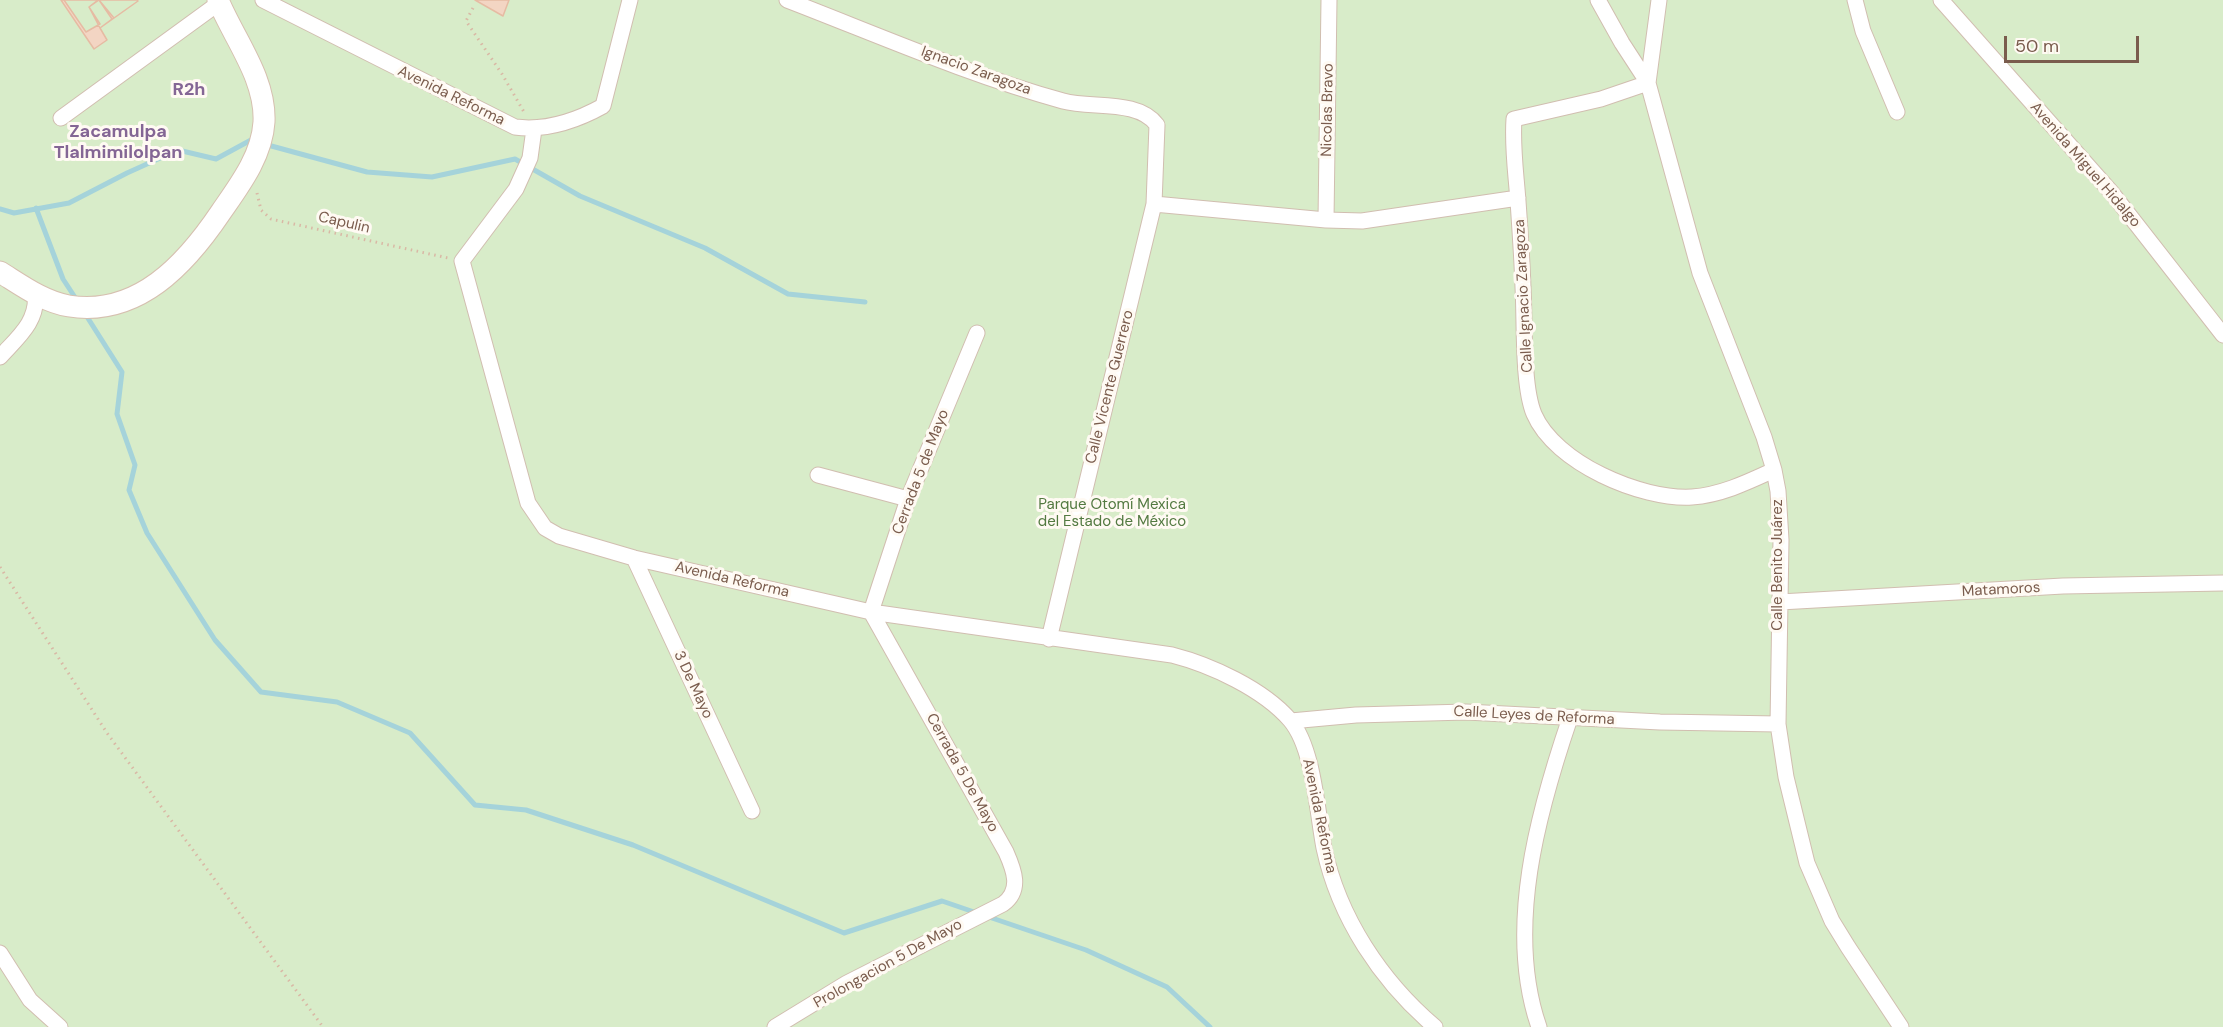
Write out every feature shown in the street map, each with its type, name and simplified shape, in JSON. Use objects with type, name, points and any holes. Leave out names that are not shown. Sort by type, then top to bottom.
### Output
[{"type":"main road","points":[[0,272],[42,297],[69,306],[122,303],[153,287],[177,267],[204,237],[243,179],[254,157],[264,122],[258,86],[248,58],[219,2]]},
{"type":"street","name":"Avenida Reforma","points":[[263,0],[515,127],[534,129]]},
{"type":"street","points":[[462,261],[516,189],[530,158],[534,129],[585,116],[603,106],[630,0]]},
{"type":"street","name":"Ignacio Zaragoza","points":[[787,0],[1041,95],[1092,107],[1136,109],[1153,120],[1158,134]]},
{"type":"street","name":"Nicolas Bravo","points":[[1326,220],[1329,0]]},
{"type":"street","name":"Calle Benito Juárez","points":[[1598,0],[1648,83],[1700,273],[1764,437],[1774,470],[1780,516],[1778,723],[1786,777],[1807,862],[1832,921],[1901,1027]]},
{"type":"street","points":[[1518,198],[1513,155],[1514,119],[1591,101],[1648,83],[1659,0]]},
{"type":"street","points":[[1855,0],[1863,31],[1897,112]]},
{"type":"street","name":"Avenida Miguel Hidalgo","points":[[1941,0],[2112,193],[2223,335]]},
{"type":"street","points":[[62,118],[219,2]]},
{"type":"street","name":"Calle Vicente Guerrero","points":[[1049,639],[1154,204],[1158,134]]},
{"type":"street","name":"Calle Ignacio Zaragoza","points":[[1154,204],[1326,220],[1362,221],[1518,198],[1530,393],[1533,413],[1551,441],[1577,461],[1599,472],[1652,494],[1673,498],[1717,493],[1774,470]]},
{"type":"street","name":"Avenida Reforma","points":[[462,261],[528,503],[537,520],[559,536],[634,558],[871,612],[1172,655],[1196,661],[1230,676],[1291,720],[1309,765],[1324,850],[1333,879],[1354,927],[1362,944],[1394,988],[1435,1027]]},
{"type":"street","points":[[0,357],[32,319],[42,297]]},
{"type":"street","name":"Cerrada 5 de Mayo","points":[[871,612],[908,499],[977,333]]},
{"type":"street","points":[[818,475],[908,499]]},
{"type":"street","name":"3 De Mayo","points":[[634,558],[752,811]]},
{"type":"street","name":"Matamoros","points":[[1780,602],[2074,586],[2223,584]]},
{"type":"street","name":"Cerrada 5 De Mayo","points":[[871,612],[1006,852],[1015,884],[1011,895],[1003,904],[970,919]]},
{"type":"street","name":"Calle Leyes de Reforma","points":[[1291,720],[1356,715],[1466,712],[1570,718],[1778,723]]},
{"type":"street","points":[[1539,1027],[1530,990],[1526,940],[1527,895],[1535,834],[1552,771],[1570,718]]},
{"type":"street","name":"Prolongacion 5 De Mayo","points":[[776,1027],[847,984],[970,919]]},
{"type":"street","points":[[0,952],[30,1000],[60,1027]]},
{"type":"path","points":[[473,8],[466,21],[502,74],[534,129]]},
{"type":"path","name":"Capulin","points":[[243,179],[256,190],[261,210],[271,219],[462,261]]},
{"type":"path","points":[[0,567],[107,733],[323,1027]]},
{"type":"green space","name":"Parque Otomí Mexica del Estado de México","points":[[0,0],[2223,0],[2223,1027],[0,1027]]},
{"type":"building","points":[[61,0],[138,1],[100,28],[107,40],[94,49]]},
{"type":"building","points":[[64,0],[98,0],[89,7],[100,24],[86,32]]},
{"type":"building","points":[[99,0],[137,0],[138,1],[114,18]]},
{"type":"building","points":[[99,0],[112,19],[100,28],[89,7]]},
{"type":"building","points":[[475,0],[509,0],[503,16]]},
{"type":"waterway","points":[[0,209],[14,213],[69,203],[178,150],[216,159],[251,140],[255,141]]},
{"type":"waterway","points":[[264,144],[367,172],[432,177],[515,159],[580,196],[705,248],[788,294],[865,302]]},
{"type":"waterway","points":[[36,208],[63,279],[78,302]]},
{"type":"waterway","points":[[84,312],[122,372],[117,414],[135,465],[129,490],[147,533],[215,640],[261,692],[337,702],[410,733],[475,805],[526,810],[633,845],[844,933],[942,901],[977,913]]},
{"type":"waterway","points":[[986,916],[1086,950],[1167,987],[1210,1027]]},
{"type":"district","name":"R2h","points":[[189,90]]},
{"type":"district","name":"Zacamulpa Tlalmimilolpan","points":[[118,142]]}]
